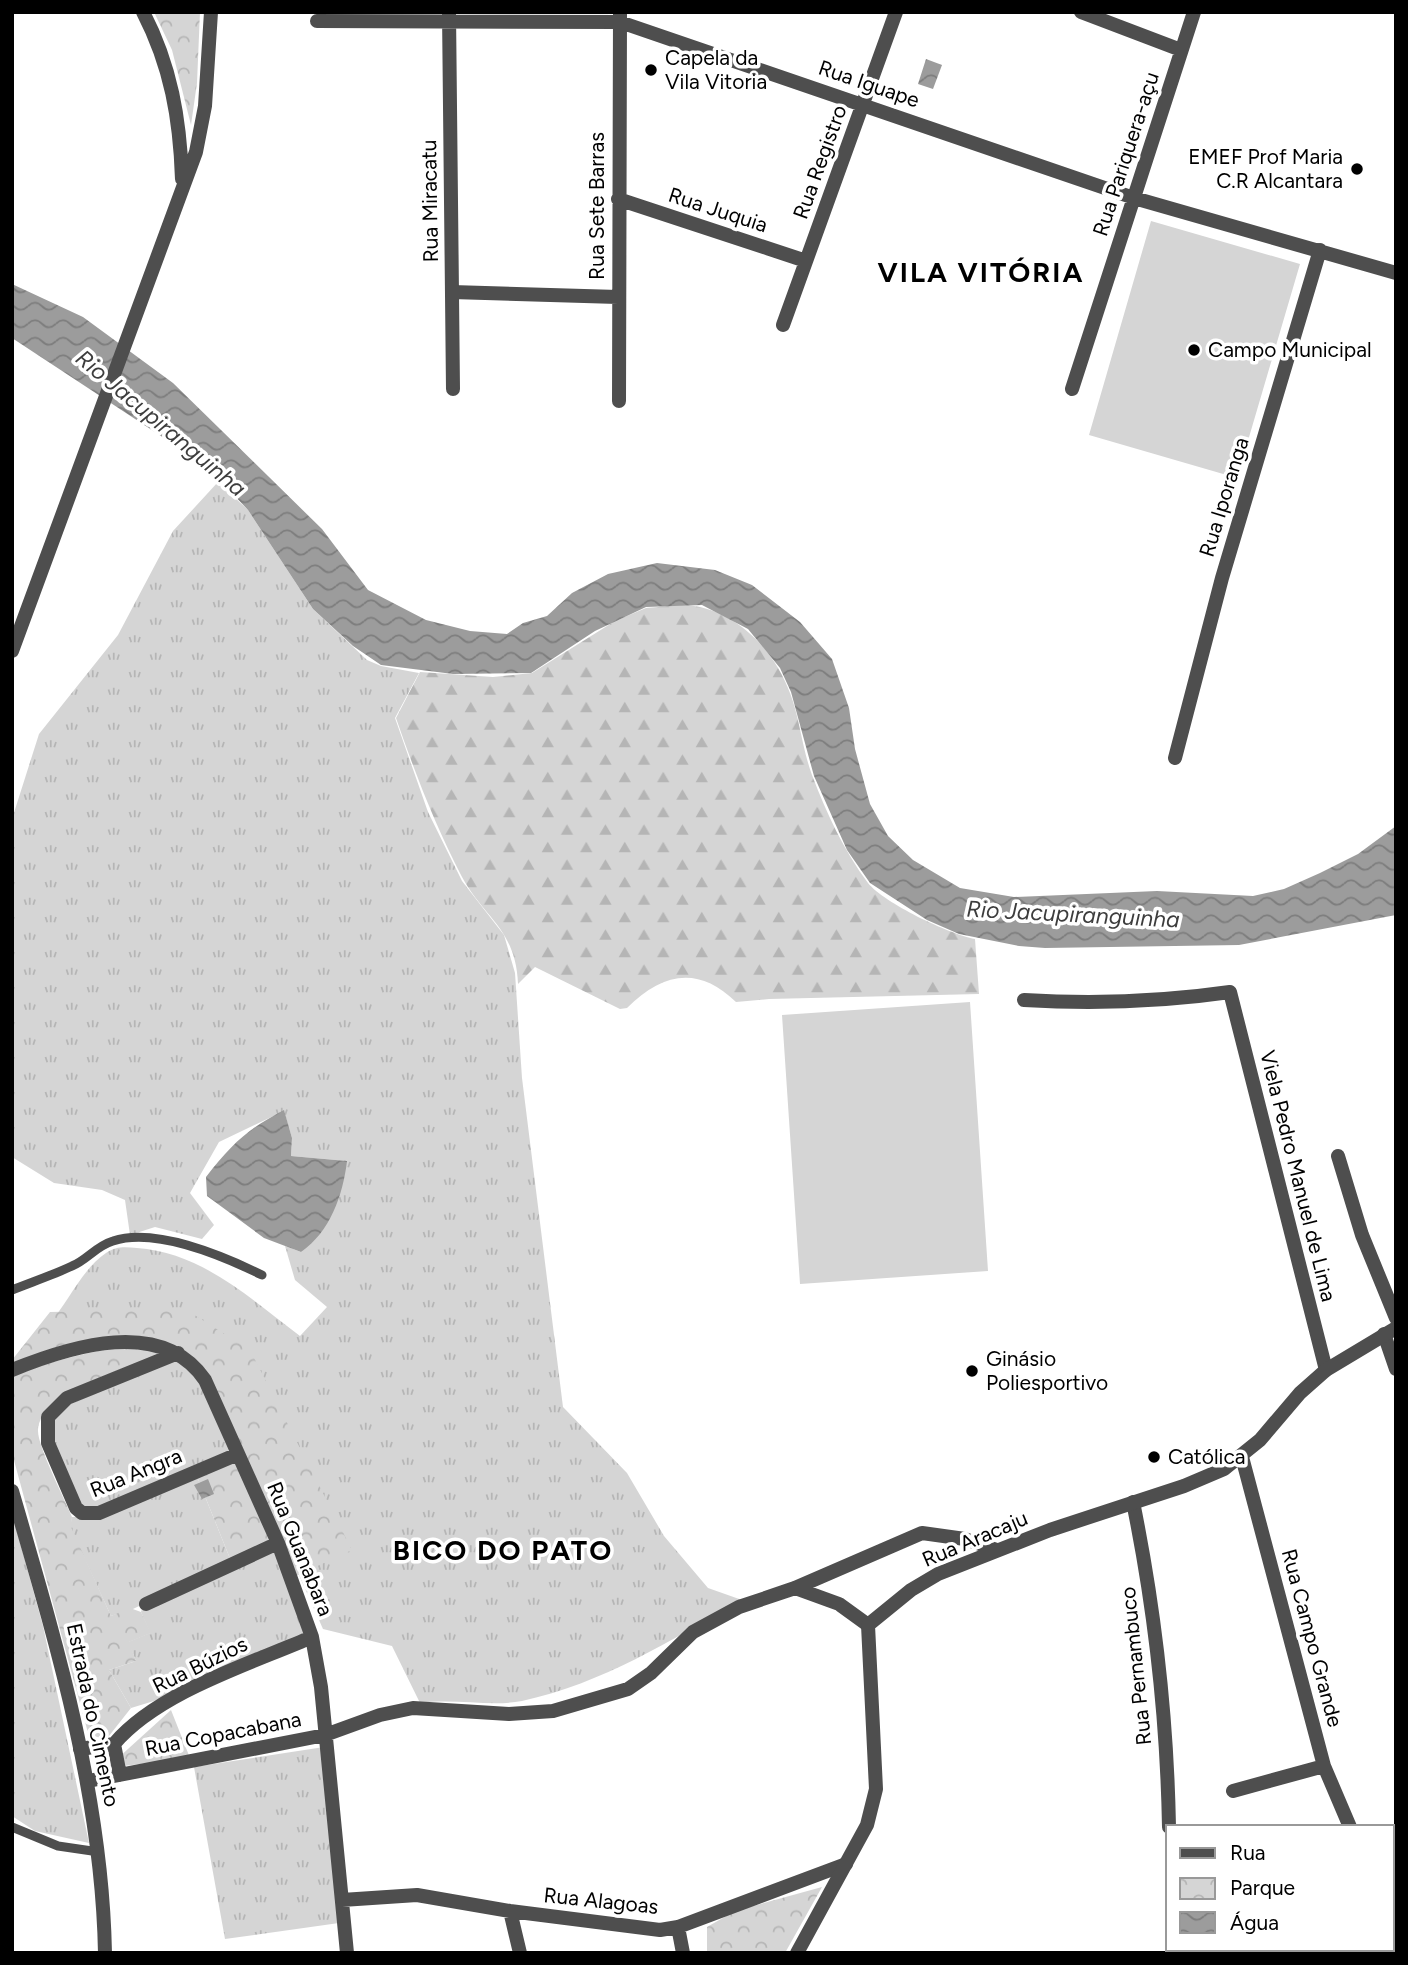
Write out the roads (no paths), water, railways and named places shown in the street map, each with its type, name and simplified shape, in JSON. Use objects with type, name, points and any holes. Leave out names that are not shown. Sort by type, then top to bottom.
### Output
[{"type":"street","points":[[143,12],[166,66],[177,103],[183,184]]},
{"type":"street","points":[[12,651],[196,152],[205,106],[211,12]]},
{"type":"street","name":"Rua Registro","points":[[783,325],[897,12]]},
{"type":"street","points":[[1081,12],[1181,50]]},
{"type":"street","name":"Rua Pariquera-açu","points":[[1072,389],[1194,12]]},
{"type":"street","name":"Rua Iguape","points":[[317,21],[449,17],[620,17],[1134,198],[1396,273]]},
{"type":"street","name":"Rua Miracatu","points":[[449,17],[453,389]]},
{"type":"street","name":"Rua Sete Barras","points":[[619,401],[620,17]]},
{"type":"street","name":"Rua Juquia","points":[[618,199],[806,261]]},
{"type":"street","name":"Rua Iporanga","points":[[1175,758],[1222,578],[1320,250]]},
{"type":"street","points":[[452,292],[618,296]]},
{"type":"street","name":"Viela Pedro Manuel de Lima","points":[[1024,1000],[1124,1003],[1168,1001],[1230,992],[1326,1370]]},
{"type":"street","points":[[1338,1156],[1358,1223],[1396,1318]]},
{"type":"street","points":[[1390,1331],[1396,1369]]},
{"type":"street","name":"Rua Aracaju","points":[[867,1625],[911,1590],[938,1574],[996,1550],[1184,1486],[1242,1457],[1300,1393],[1326,1370],[1390,1331]]},
{"type":"street","name":"Rua Guanabara","points":[[12,1370],[61,1353],[125,1342],[163,1345],[188,1359],[205,1380],[278,1543],[312,1637],[325,1735],[347,1953]]},
{"type":"street","name":"Rua Angra","points":[[178,1353],[67,1398],[48,1417],[48,1443],[76,1508],[89,1514],[99,1513],[238,1454]]},
{"type":"street","name":"Rua Campo Grande","points":[[1242,1457],[1324,1766],[1349,1825]]},
{"type":"street","name":"Estrada do Cimento","points":[[12,1491],[50,1618],[88,1782],[99,1852],[105,1953]]},
{"type":"street","name":"Rua Pernambuco","points":[[1133,1502],[1153,1612],[1163,1691],[1169,1825]]},
{"type":"street","points":[[325,1735],[380,1715],[413,1708],[509,1714],[553,1711],[601,1699],[628,1689],[651,1673],[693,1632],[739,1607],[795,1588],[922,1533],[965,1539],[996,1550]]},
{"type":"street","points":[[146,1604],[278,1543]]},
{"type":"street","points":[[795,1588],[839,1604],[867,1625],[877,1752],[876,1789],[867,1825],[797,1953]]},
{"type":"street","name":"Rua Búzios","points":[[114,1744],[138,1721],[169,1702],[312,1637]]},
{"type":"street","name":"Rua Copacabana","points":[[88,1782],[325,1735]]},
{"type":"street","points":[[80,1749],[114,1744],[121,1775]]},
{"type":"street","points":[[1233,1791],[1324,1766]]},
{"type":"street","name":"Rua Alagoas","points":[[342,1900],[417,1895],[636,1929],[678,1927],[846,1864]]},
{"type":"street","points":[[510,1911],[520,1953]]},
{"type":"street","points":[[678,1927],[683,1953]]},
{"type":"lane","points":[[12,1290],[74,1266],[99,1246],[115,1240],[134,1238],[208,1251],[262,1275]]},
{"type":"lane","points":[[12,1827],[58,1846],[99,1852]]},
{"type":"water","points":[[926,59],[942,65],[933,89],[918,84]]},
{"type":"water","name":"Rio Jacupiranguinha","points":[[12,284],[83,317],[173,383],[322,529],[368,590],[426,620],[470,631],[507,634],[523,623],[547,616],[572,593],[608,574],[657,563],[715,570],[752,585],[800,622],[832,659],[849,708],[855,749],[870,804],[888,836],[913,860],[960,888],[1014,897],[1157,891],[1253,896],[1284,889],[1320,873],[1358,854],[1396,826],[1396,915],[1239,945],[1045,948],[1019,946],[959,934],[927,920],[870,883],[847,850],[814,776],[791,692],[780,668],[748,629],[702,605],[646,607],[595,631],[531,673],[453,674],[381,665],[353,646],[313,609],[248,510],[230,491],[167,440],[12,338]]},
{"type":"water","points":[[284,1110],[292,1138],[291,1156],[347,1161],[333,1212],[320,1234],[301,1252],[264,1238],[207,1196],[206,1177],[224,1155],[249,1131]]},
{"type":"water","points":[[208,1479],[214,1494],[202,1499],[194,1485]]},
{"type":"place","name":"Capela da Vila Vitoria","points":[[651,70]]},
{"type":"place","name":"EMEF Prof Maria C.R Alcantara","points":[[1357,169]]},
{"type":"place","name":"Campo Municipal","points":[[1194,350]]},
{"type":"place","name":"Ginásio Poliesportivo","points":[[972,1371]]},
{"type":"place","name":"Católica","points":[[1154,1457]]},
{"type":"district","name":"VILA VITÓRIA","points":[[981,272]]},
{"type":"district","name":"BICO DO PATO","points":[[503,1550]]}]
